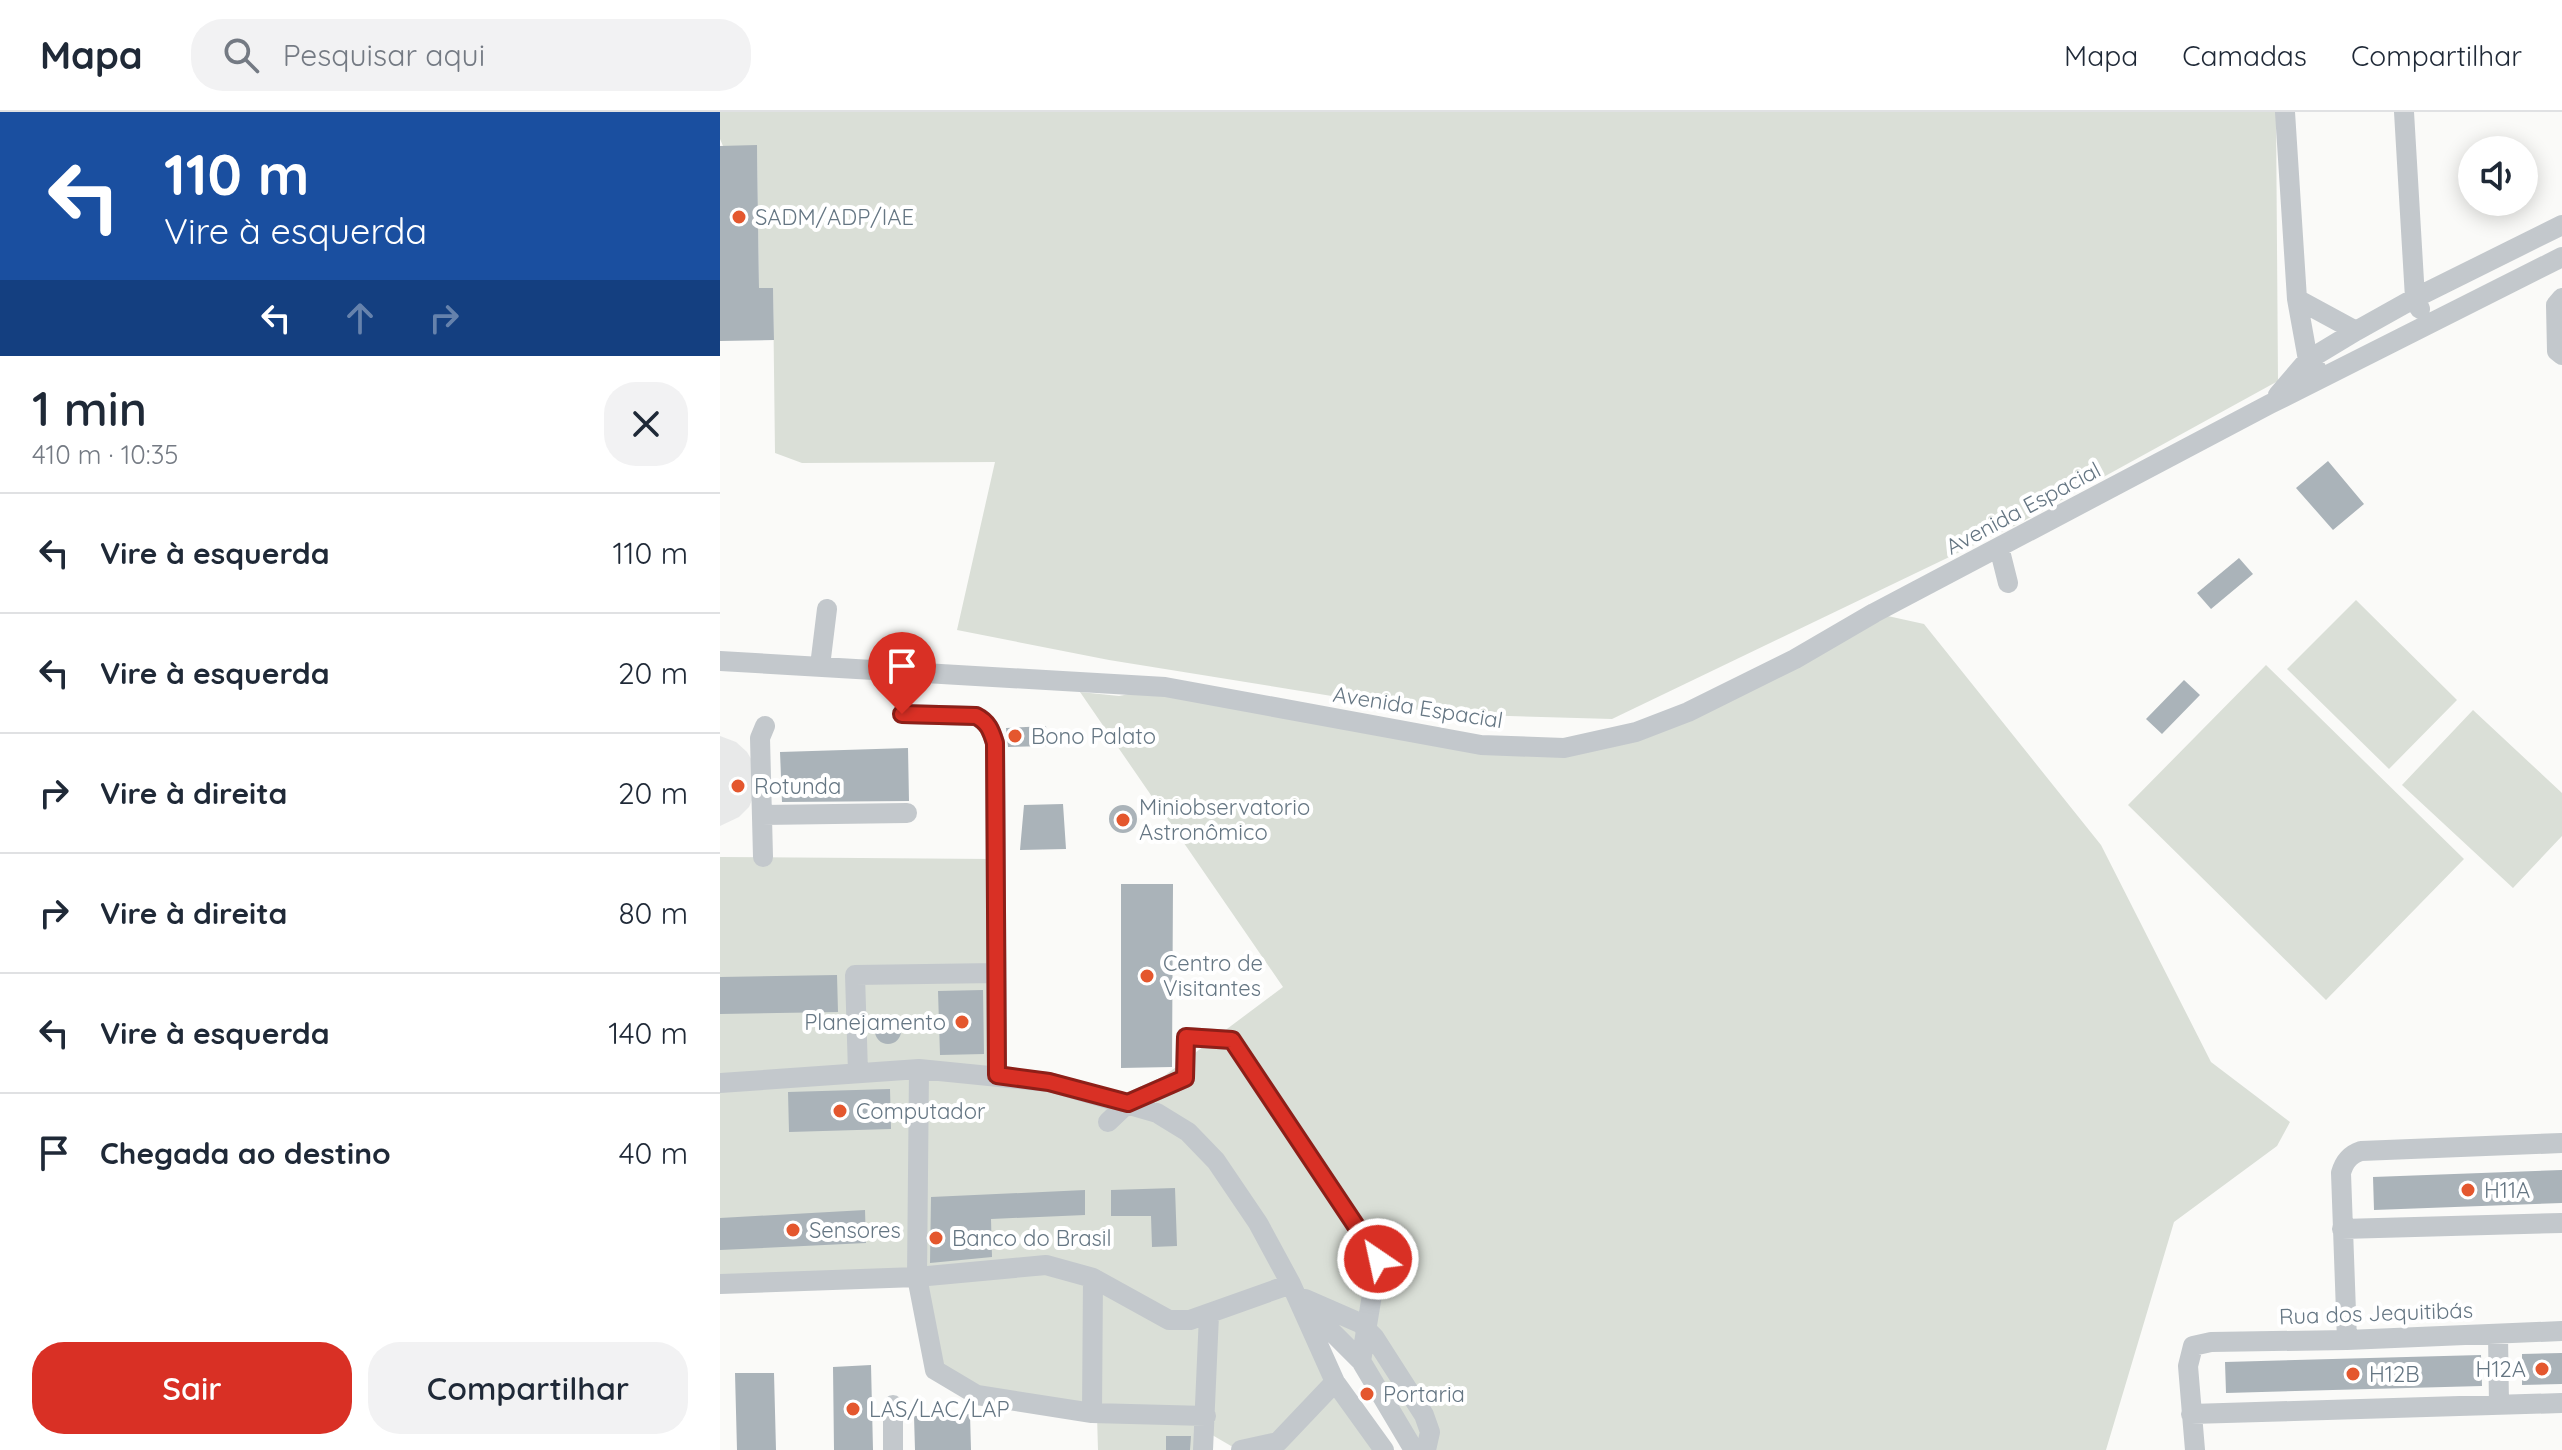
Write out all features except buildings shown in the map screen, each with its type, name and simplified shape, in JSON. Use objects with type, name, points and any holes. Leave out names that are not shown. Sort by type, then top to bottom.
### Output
[{"type":"lane","points":[[2285,112],[2297,299],[2308,360],[2324,377]]},
{"type":"lane","points":[[2404,112],[2415,298],[2426,324]]},
{"type":"lane","name":"Avenida Espacial","points":[[2270,404],[2308,360],[2415,298],[2562,225]]},
{"type":"lane","name":"Avenida Espacial","points":[[726,658],[1165,687],[1481,745],[1564,748],[1636,732],[1688,712],[1795,659],[1874,613],[2270,404],[2562,257]]},
{"type":"lane","points":[[2562,298],[2556,305],[2557,351],[2562,355]]},
{"type":"lane","points":[[2297,299],[2356,331]]},
{"type":"lane","points":[[1999,547],[2008,583]]},
{"type":"lane","points":[[820,666],[827,609]]},
{"type":"lane","points":[[902,714],[976,716],[986,721],[995,743],[997,1075]]},
{"type":"lane","points":[[763,857],[760,738],[765,726]]},
{"type":"lane","points":[[762,815],[907,813]]},
{"type":"lane","points":[[858,1072],[855,975],[996,973]]},
{"type":"lane","points":[[1108,1122],[1128,1103],[1185,1078],[1186,1037],[1232,1040],[1378,1259],[1361,1361]]},
{"type":"lane","points":[[919,1069],[917,1277],[935,1370],[977,1395],[1092,1413],[1206,1416]]},
{"type":"lane","points":[[720,1083],[919,1069],[1049,1082],[1157,1113],[1188,1132],[1216,1161],[1258,1223],[1298,1292],[1335,1382],[1380,1445],[1399,1426]]},
{"type":"lane","points":[[2347,1340],[2341,1173],[2347,1160],[2355,1153],[2562,1143]]},
{"type":"lane","points":[[2342,1229],[2562,1223]]},
{"type":"lane","points":[[720,1284],[917,1277],[1046,1265],[1093,1278],[1169,1320],[1190,1320],[1298,1292],[1360,1323],[1366,1329],[1398,1372],[1424,1415],[1430,1432],[1426,1450]]},
{"type":"lane","points":[[1092,1413],[1093,1278]]},
{"type":"lane","points":[[1298,1292],[1361,1361],[1414,1450]]},
{"type":"lane","points":[[1203,1450],[1209,1315]]},
{"type":"lane","name":"Rua dos Jequitibás","points":[[2191,1414],[2188,1366],[2193,1346],[2211,1342],[2562,1331]]},
{"type":"lane","points":[[2498,1334],[2499,1405]]},
{"type":"lane","points":[[1241,1450],[1278,1442],[1335,1382]]},
{"type":"lane","points":[[2195,1450],[2191,1414],[2562,1403]]},
{"type":"lane","points":[[893,1405],[893,1450]]},
{"type":"shaded area","points":[[720,112],[2276,112],[2278,381],[2018,524],[1612,719],[1443,714],[1109,660],[957,630],[995,462],[802,463],[775,453],[773,288],[759,288],[757,146],[723,146]]},
{"type":"shaded area","points":[[2356,600],[2457,700],[2389,769],[2287,669]]},
{"type":"shaded area","points":[[1874,613],[1924,624],[2101,845],[2211,1062],[2290,1122],[2277,1146],[2174,1222],[2106,1450],[1419,1450],[1293,1286],[1382,1450],[1238,1450],[1207,1432],[1206,1450],[1098,1450],[1094,1310],[1092,1413],[977,1395],[935,1370],[914,1273],[720,1281],[720,1082],[918,1070],[1128,1103],[1283,987],[1080,692],[1119,696],[1165,687],[1481,745],[1636,732]]},
{"type":"shaded area","points":[[2266,665],[2464,859],[2326,1000],[2128,805]]},
{"type":"shaded area","points":[[2473,710],[2562,793],[2562,836],[2513,888],[2402,785]]},
{"type":"shaded area","name":"Rotunda","points":[[720,736],[736,742],[747,752],[754,764],[755,793],[749,807],[739,817],[720,826]]},
{"type":"shaded area","points":[[720,857],[992,859],[995,1074],[720,1078]]},
{"type":"place","name":"SADM/ADP/IAE","points":[[739,217]]},
{"type":"place","name":"Bono Palato","points":[[1015,736]]},
{"type":"place","name":"Rotunda","points":[[738,786]]},
{"type":"place","name":"Miniobservatorio Astronômico","points":[[1123,820]]},
{"type":"place","name":"Centro de Visitantes","points":[[1147,976]]},
{"type":"place","name":"Planejamento","points":[[962,1022]]},
{"type":"place","name":"Computador","points":[[840,1111]]},
{"type":"place","name":"H11A","points":[[2468,1190]]},
{"type":"place","name":"Sensores","points":[[793,1230]]},
{"type":"place","name":"Banco do Brasil","points":[[936,1238]]},
{"type":"place","name":"H12A","points":[[2542,1369]]},
{"type":"place","name":"H12B","points":[[2353,1374]]},
{"type":"place","name":"Portaria","points":[[1367,1394]]},
{"type":"place","name":"LAS/LAC/LAP","points":[[853,1409]]},
{"type":"route","points":[[902,714],[976,716],[986,721],[995,743],[997,1075],[1049,1082],[1128,1103],[1185,1078],[1186,1037],[1232,1040],[1378,1259]]}]
